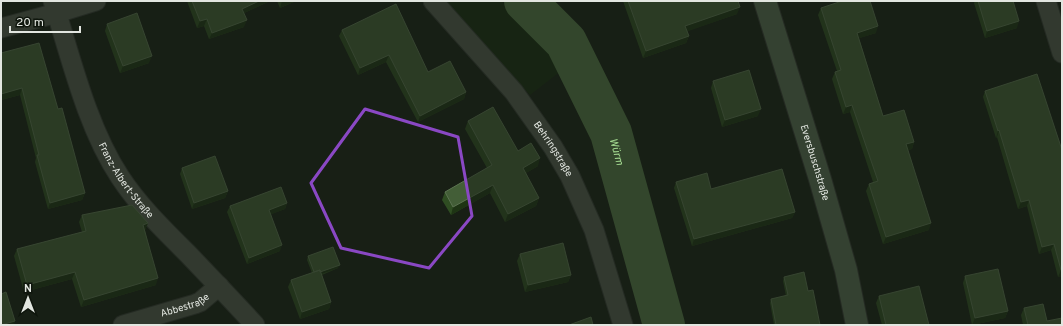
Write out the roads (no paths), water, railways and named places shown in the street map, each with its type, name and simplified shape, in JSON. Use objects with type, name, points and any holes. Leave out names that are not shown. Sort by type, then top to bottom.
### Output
[{"type":"main road","name":"Eversbuschstraße","points":[[765,1],[820,179],[846,270],[857,325]]},
{"type":"street","points":[[1,28],[55,7],[96,1]]},
{"type":"street","name":"Behringstraße","points":[[433,1],[514,92],[570,176],[594,230],[624,325]]},
{"type":"street","points":[[1046,1],[1062,53]]},
{"type":"street","name":"Franz-Albert-Straße","points":[[55,7],[82,94],[95,128],[120,177],[136,199],[255,325]]},
{"type":"street","name":"Abbestraße","points":[[123,325],[200,302],[219,286]]},
{"type":"waterway","name":"Würm","points":[[525,1],[566,42],[611,133],[664,325]]}]
